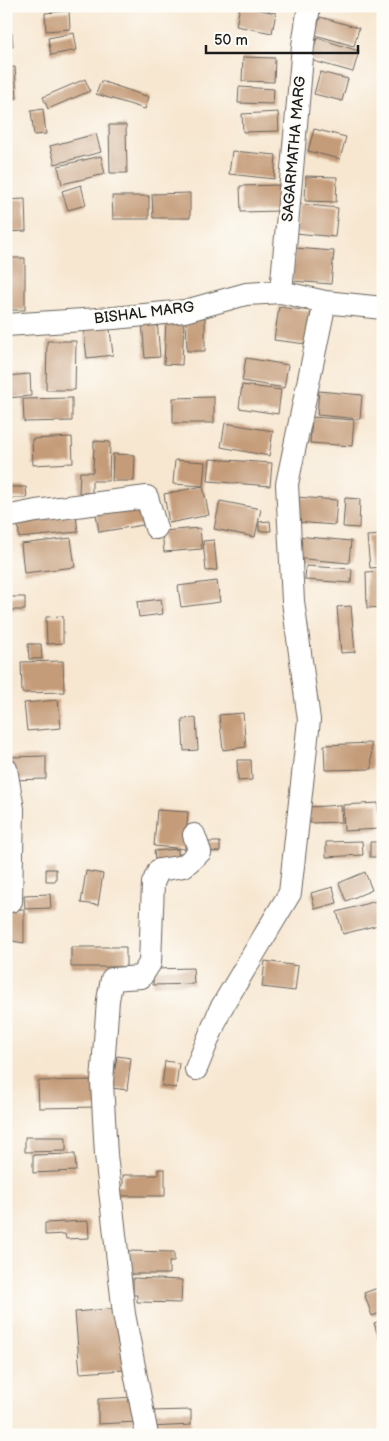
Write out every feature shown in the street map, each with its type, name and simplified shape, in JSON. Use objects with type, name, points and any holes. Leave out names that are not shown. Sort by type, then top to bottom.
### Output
[{"type":"street","name":"SAGARMATHA MARG","points":[[281,292],[303,46],[310,6]]},
{"type":"street","name":"BISHAL MARG","points":[[6,325],[185,311],[246,294],[281,292],[325,302],[383,308]]},
{"type":"street","points":[[196,1068],[220,1010],[290,893],[309,720],[293,601],[287,484],[325,302]]},
{"type":"street","points":[[6,517],[36,510],[148,497],[156,528]]},
{"type":"street","points":[[6,769],[13,809],[11,901]]},
{"type":"street","points":[[147,1435],[124,1314],[106,1155],[102,1082],[108,1000],[112,979],[141,977],[150,963],[153,883],[159,870],[184,866],[200,852],[194,835]]},
{"type":"building","points":[[240,6],[276,13],[272,33],[236,26]]},
{"type":"building","points":[[69,11],[70,29],[46,31],[45,13]]},
{"type":"building","points":[[320,17],[359,28],[354,46],[315,35]]},
{"type":"building","points":[[6,33],[12,33],[13,47],[6,48]]},
{"type":"building","points":[[74,33],[77,50],[51,55],[48,38]]},
{"type":"building","points":[[317,38],[359,51],[353,72],[310,60]]},
{"type":"building","points":[[243,57],[275,58],[274,82],[242,81]]},
{"type":"building","points":[[15,67],[17,98],[6,99],[6,68]]},
{"type":"building","points":[[320,72],[348,79],[342,101],[314,94]]},
{"type":"building","points":[[85,79],[90,91],[48,109],[43,97]]},
{"type":"building","points":[[101,81],[149,97],[145,109],[96,94]]},
{"type":"building","points":[[239,87],[274,89],[273,104],[238,103]]},
{"type":"building","points":[[43,109],[46,134],[34,135],[31,111]]},
{"type":"building","points":[[278,112],[279,131],[243,132],[242,114]]},
{"type":"building","points":[[109,125],[126,125],[127,173],[110,173]]},
{"type":"building","points":[[314,129],[346,137],[340,159],[308,151]]},
{"type":"building","points":[[96,134],[101,152],[55,164],[50,146]]},
{"type":"building","points":[[232,151],[276,155],[274,179],[229,174]]},
{"type":"building","points":[[101,156],[105,174],[62,184],[58,166]]},
{"type":"building","points":[[306,176],[337,177],[336,202],[305,201]]},
{"type":"building","points":[[81,185],[86,205],[68,210],[62,191]]},
{"type":"building","points":[[279,185],[280,211],[241,212],[240,186]]},
{"type":"building","points":[[190,193],[190,218],[153,218],[152,194]]},
{"type":"building","points":[[112,196],[149,196],[149,219],[113,219]]},
{"type":"building","points":[[25,199],[26,231],[6,232],[6,200]]},
{"type":"building","points":[[299,204],[338,208],[335,237],[296,233]]},
{"type":"building","points":[[295,248],[334,251],[331,284],[292,281]]},
{"type":"building","points":[[6,258],[25,258],[25,310],[6,310]]},
{"type":"building","points":[[279,307],[311,311],[306,344],[274,340]]},
{"type":"building","points":[[186,316],[205,316],[205,351],[187,351]]},
{"type":"building","points":[[166,318],[184,319],[182,365],[164,364]]},
{"type":"building","points":[[157,319],[160,357],[145,358],[142,321]]},
{"type":"building","points":[[109,321],[113,355],[87,358],[83,325]]},
{"type":"building","points":[[47,341],[76,341],[75,390],[46,390]]},
{"type":"building","points":[[246,358],[288,365],[284,388],[242,381]]},
{"type":"building","points":[[30,374],[31,396],[7,398],[6,376]]},
{"type":"building","points":[[242,385],[281,390],[278,414],[239,408]]},
{"type":"building","points":[[319,391],[362,395],[360,419],[317,415]]},
{"type":"building","points":[[214,397],[214,423],[173,423],[173,398]]},
{"type":"building","points":[[72,398],[72,421],[24,422],[23,399]]},
{"type":"building","points":[[312,417],[354,420],[352,446],[310,443]]},
{"type":"building","points":[[225,423],[273,431],[269,456],[221,447]]},
{"type":"building","points":[[72,437],[73,463],[33,465],[32,439]]},
{"type":"building","points":[[94,441],[110,442],[109,481],[92,481],[92,493],[79,493],[80,472],[93,472]]},
{"type":"building","points":[[113,454],[135,455],[134,481],[112,481]]},
{"type":"building","points":[[210,459],[272,463],[270,486],[208,481]]},
{"type":"building","points":[[175,460],[205,462],[203,486],[173,484]]},
{"type":"building","points":[[203,486],[209,515],[169,523],[164,494]]},
{"type":"building","points":[[9,487],[26,487],[27,498],[9,498]]},
{"type":"building","points":[[296,497],[337,500],[335,525],[295,522]]},
{"type":"building","points":[[345,498],[360,499],[359,528],[343,527]]},
{"type":"building","points":[[220,501],[261,509],[255,537],[214,529]]},
{"type":"building","points":[[140,507],[143,525],[99,532],[96,514]]},
{"type":"building","points":[[76,515],[78,532],[19,538],[18,521]]},
{"type":"building","points":[[270,521],[271,531],[259,531],[259,522]]},
{"type":"building","points":[[200,528],[202,549],[164,552],[162,531]]},
{"type":"building","points":[[383,535],[383,567],[370,568],[367,536]]},
{"type":"building","points":[[296,536],[351,541],[349,563],[294,558]]},
{"type":"building","points":[[71,538],[75,567],[24,573],[21,544]]},
{"type":"building","points":[[214,540],[217,570],[206,571],[203,541]]},
{"type":"building","points":[[306,566],[352,569],[351,583],[305,580]]},
{"type":"building","points":[[383,571],[383,607],[367,608],[366,572]]},
{"type":"building","points":[[217,581],[220,602],[181,607],[178,586]]},
{"type":"building","points":[[7,597],[25,597],[25,610],[7,610]]},
{"type":"building","points":[[161,599],[163,614],[139,617],[137,602]]},
{"type":"building","points":[[351,606],[355,652],[341,653],[337,607]]},
{"type":"building","points":[[63,616],[63,643],[47,644],[46,617]]},
{"type":"building","points":[[28,644],[41,644],[42,659],[29,659]]},
{"type":"building","points":[[63,661],[64,692],[22,693],[21,662]]},
{"type":"building","points":[[58,700],[61,728],[27,731],[24,703]]},
{"type":"building","points":[[243,713],[246,747],[223,750],[219,715]]},
{"type":"building","points":[[196,718],[198,750],[184,751],[182,719]]},
{"type":"building","points":[[371,743],[372,769],[325,770],[324,745]]},
{"type":"building","points":[[46,756],[46,779],[10,780],[10,757]]},
{"type":"building","points":[[237,760],[251,760],[252,780],[238,781]]},
{"type":"building","points":[[378,803],[379,829],[344,831],[343,805]]},
{"type":"building","points":[[341,805],[342,822],[310,823],[309,807]]},
{"type":"building","points":[[157,810],[188,812],[185,849],[154,846]]},
{"type":"building","points":[[362,841],[363,855],[326,857],[326,842]]},
{"type":"building","points":[[204,842],[220,842],[220,852],[203,851]]},
{"type":"building","points":[[370,842],[383,842],[383,857],[370,857]]},
{"type":"building","points":[[178,849],[179,866],[156,868],[154,851]]},
{"type":"building","points":[[46,869],[56,869],[56,881],[46,881]]},
{"type":"building","points":[[86,871],[103,874],[98,905],[81,903]]},
{"type":"building","points":[[365,872],[372,890],[346,901],[339,883]]},
{"type":"building","points":[[333,887],[337,903],[315,909],[311,893]]},
{"type":"building","points":[[50,894],[51,908],[25,909],[24,895]]},
{"type":"building","points":[[376,901],[382,924],[343,934],[337,912]]},
{"type":"building","points":[[24,909],[24,943],[6,940],[6,910]]},
{"type":"building","points":[[71,947],[126,947],[126,967],[71,967]]},
{"type":"building","points":[[265,961],[298,966],[295,991],[262,987]]},
{"type":"building","points":[[193,968],[194,984],[153,985],[153,969]]},
{"type":"building","points":[[117,1056],[131,1058],[127,1090],[112,1088]]},
{"type":"building","points":[[165,1061],[179,1063],[176,1088],[162,1086]]},
{"type":"building","points":[[99,1080],[100,1107],[39,1108],[38,1081]]},
{"type":"building","points":[[25,1137],[66,1137],[66,1151],[25,1152]]},
{"type":"building","points":[[75,1154],[76,1171],[33,1173],[33,1155]]},
{"type":"building","points":[[158,1169],[165,1169],[165,1196],[112,1196],[112,1186],[123,1186],[123,1175],[158,1175]]},
{"type":"building","points":[[88,1221],[89,1238],[66,1239],[65,1234],[45,1235],[45,1223]]},
{"type":"building","points":[[126,1251],[174,1252],[174,1262],[169,1262],[169,1274],[126,1274]]},
{"type":"building","points":[[133,1278],[182,1280],[181,1303],[137,1302],[137,1295],[133,1295]]},
{"type":"building","points":[[383,1286],[383,1312],[372,1316],[364,1293]]},
{"type":"building","points":[[119,1308],[124,1370],[80,1373],[75,1312]]},
{"type":"building","points":[[383,1320],[383,1341],[380,1342],[374,1323]]},
{"type":"building","points":[[137,1397],[138,1422],[98,1424],[98,1399]]},
{"type":"building","points":[[191,1410],[191,1425],[150,1427],[150,1411]]}]
